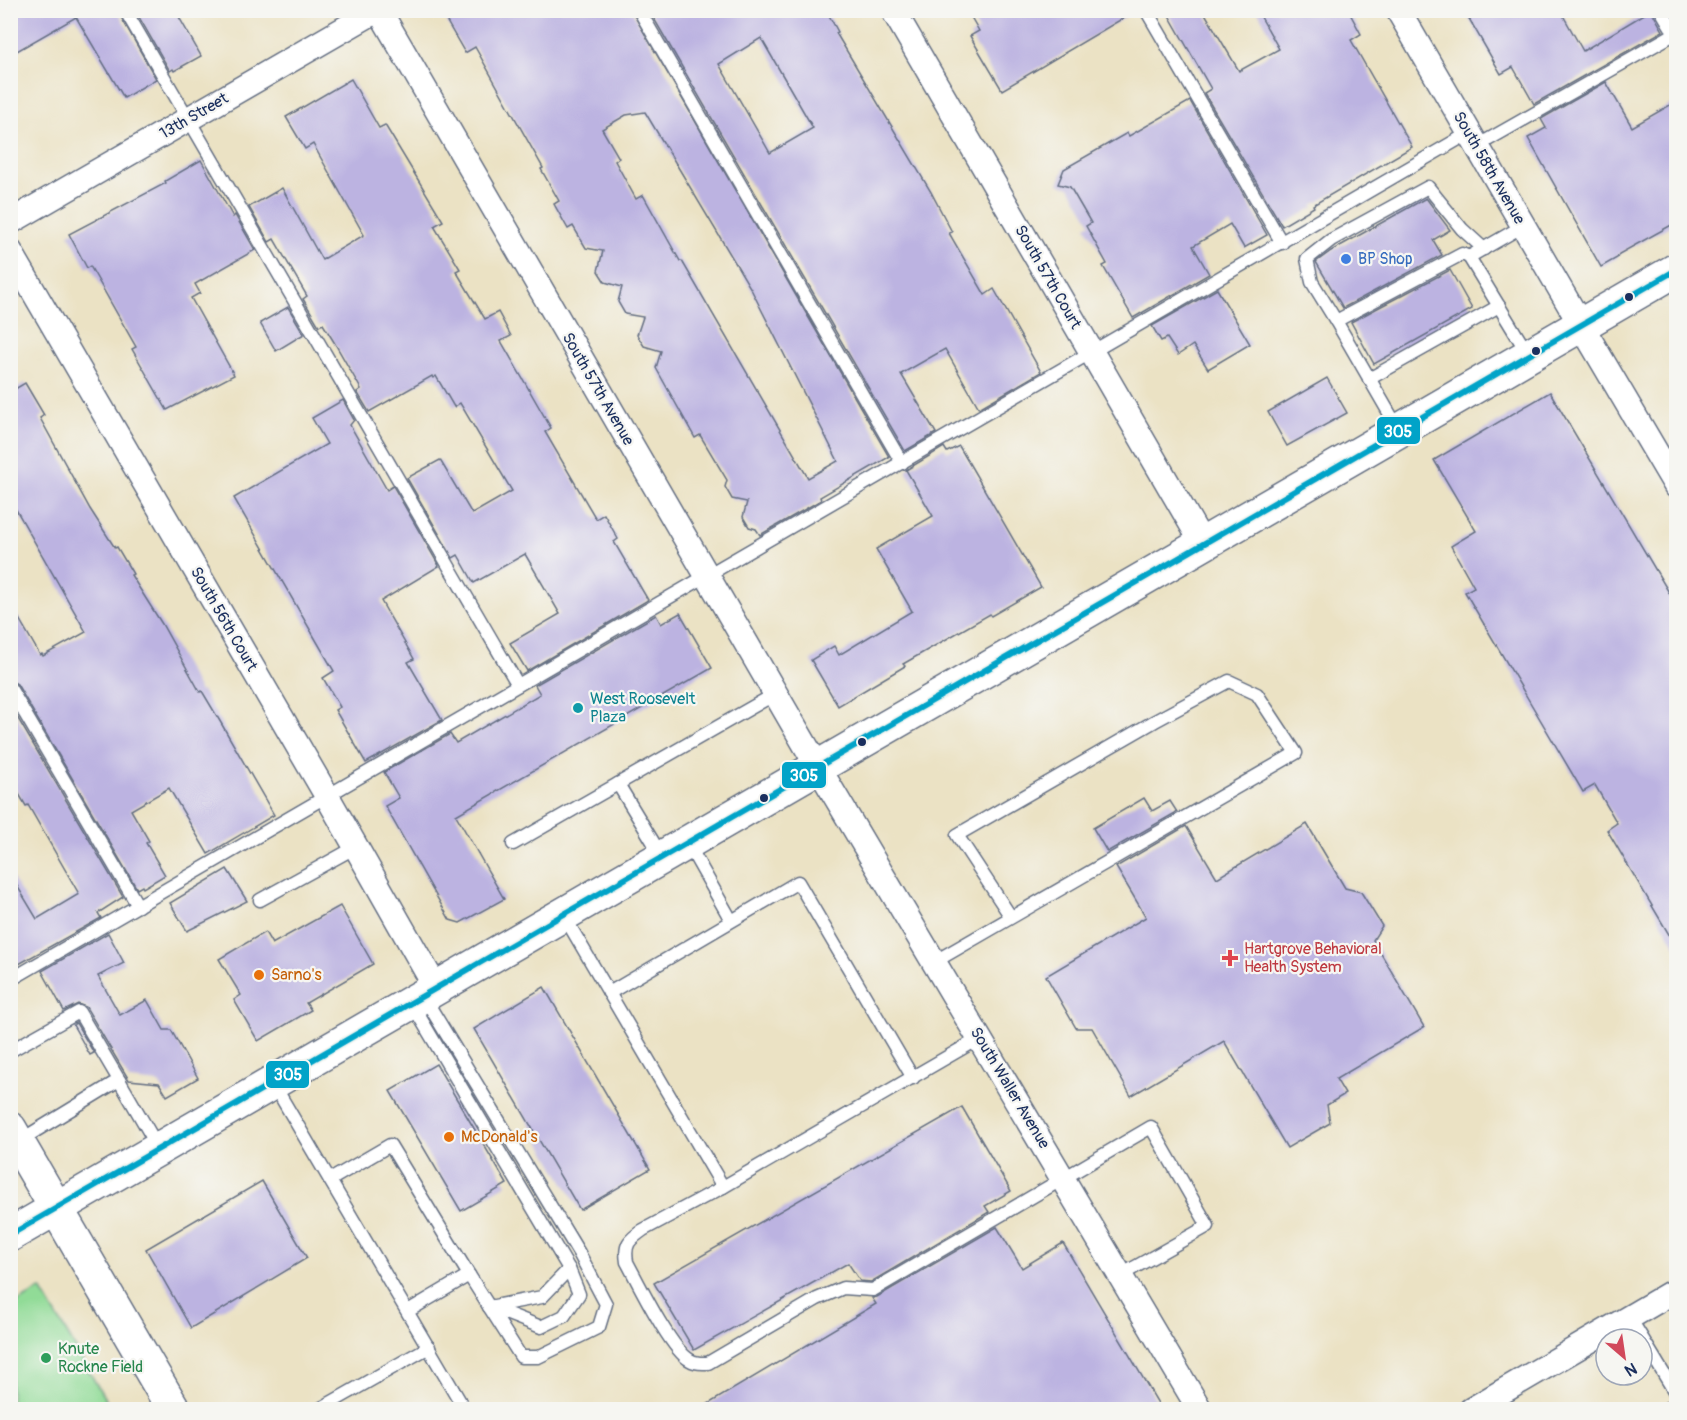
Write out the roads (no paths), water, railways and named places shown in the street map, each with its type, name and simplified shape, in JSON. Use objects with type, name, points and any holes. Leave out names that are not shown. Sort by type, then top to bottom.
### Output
[{"type":"main road","points":[[10,1236],[1677,270]]},
{"type":"main road","points":[[14,1135],[174,1410]]},
{"type":"street","name":"13th Street","points":[[10,222],[378,10]]},
{"type":"street","name":"South 57th Avenue","points":[[378,10],[818,767]]},
{"type":"street","name":"South 57th Court","points":[[893,10],[1203,544]]},
{"type":"street","name":"South 58th Avenue","points":[[1398,10],[1677,486]]},
{"type":"street","name":"South 56th Court","points":[[10,251],[356,847],[423,996]]},
{"type":"street","name":"South Waller Avenue","points":[[818,767],[1200,1410]]},
{"type":"street","points":[[1471,1410],[1677,1290]]},
{"type":"lane","points":[[125,10],[518,685]]},
{"type":"lane","points":[[639,10],[902,463]]},
{"type":"lane","points":[[1146,10],[1282,243]]},
{"type":"lane","points":[[10,980],[1282,243],[1676,34],[1661,10]]},
{"type":"lane","points":[[1399,430],[1312,282],[1307,259],[1331,240],[1428,187],[1461,229],[1484,249]]},
{"type":"lane","points":[[1469,257],[1523,226]]},
{"type":"lane","points":[[1336,321],[1462,254],[1469,257],[1529,355]]},
{"type":"lane","points":[[1369,379],[1500,306]]},
{"type":"lane","points":[[934,962],[1296,753],[1257,694],[1229,681],[1144,727],[957,835],[1011,917]]},
{"type":"lane","points":[[10,688],[138,906]]},
{"type":"lane","points":[[513,844],[775,694]]},
{"type":"lane","points":[[618,784],[731,920]]},
{"type":"lane","points":[[260,900],[356,847]]},
{"type":"lane","points":[[609,993],[798,882],[913,1078]]},
{"type":"lane","points":[[564,915],[723,1187]]},
{"type":"lane","points":[[423,996],[569,1269],[579,1294],[564,1316],[541,1327],[489,1307]]},
{"type":"lane","points":[[330,1180],[390,1145],[521,1357],[538,1358],[599,1327],[606,1304],[579,1253],[423,996]]},
{"type":"lane","points":[[10,1051],[79,1012],[159,1149]]},
{"type":"lane","points":[[980,1038],[723,1187],[643,1230],[631,1239],[625,1250],[627,1262],[674,1346],[689,1360],[699,1364],[708,1363],[817,1299],[843,1288],[873,1290],[1151,1127],[1208,1226],[1121,1275]]},
{"type":"lane","points":[[14,1135],[119,1080]]},
{"type":"lane","points":[[273,1083],[465,1410]]},
{"type":"lane","points":[[489,1307],[542,1297],[569,1269]]},
{"type":"lane","points":[[408,1311],[469,1275]]},
{"type":"lane","points":[[1630,1317],[1677,1394]]},
{"type":"lane","points":[[318,1410],[429,1347]]},
{"type":"lane","points":[[1665,1410],[1677,1403]]},
{"type":"place","name":"BP Shop","points":[[1346,259]]},
{"type":"place","name":"West Roosevelt Plaza","points":[[578,708]]},
{"type":"place","name":"Hartgrove Behavioral Health System","points":[[1230,958]]},
{"type":"place","name":"Sarno's","points":[[259,975]]},
{"type":"place","name":"McDonald's","points":[[449,1137]]},
{"type":"place","name":"Knute Rockne Field","points":[[46,1358]]}]
